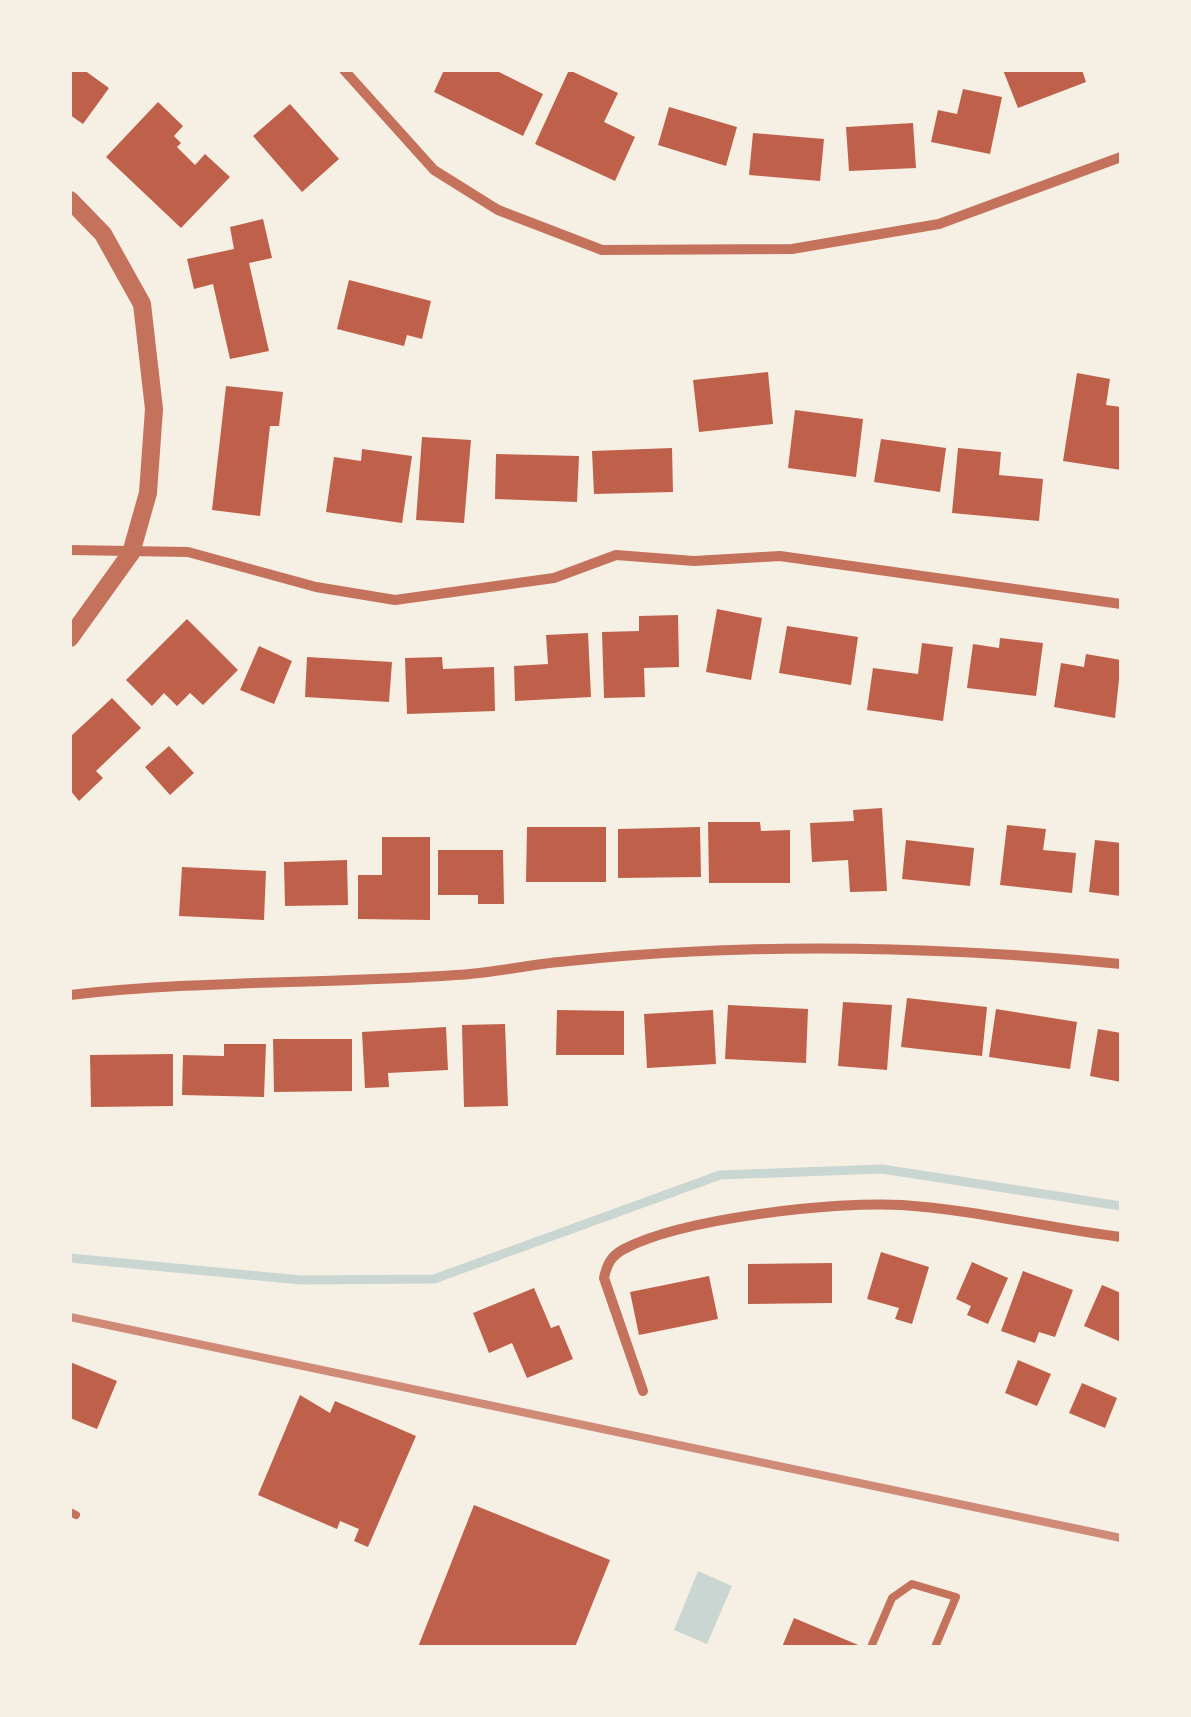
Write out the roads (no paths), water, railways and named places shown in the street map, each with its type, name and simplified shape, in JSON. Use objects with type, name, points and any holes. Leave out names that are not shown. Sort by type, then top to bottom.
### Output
[{"type":"street","points":[[344,70],[434,170],[498,210],[602,250],[792,249],[939,224],[1121,156]]},
{"type":"street","points":[[70,200],[103,234],[142,304],[154,409],[148,493],[131,553],[70,638]]},
{"type":"street","points":[[70,550],[188,552],[316,587],[395,600],[554,578],[616,555],[694,561],[780,556],[1121,604]]},
{"type":"street","points":[[70,994],[172,983],[423,977],[570,960],[821,948],[1038,956],[1121,964]]},
{"type":"street","points":[[642,1391],[604,1278],[608,1261],[624,1249],[657,1237],[819,1206],[902,1205],[1121,1237]]},
{"type":"lane","points":[[871,1647],[892,1598],[912,1584],[956,1597],[935,1647]]},
{"type":"waterway","points":[[70,1258],[301,1280],[434,1279],[720,1175],[882,1169],[1121,1206]]},
{"type":"railway","points":[[70,1317],[1121,1538]]}]
